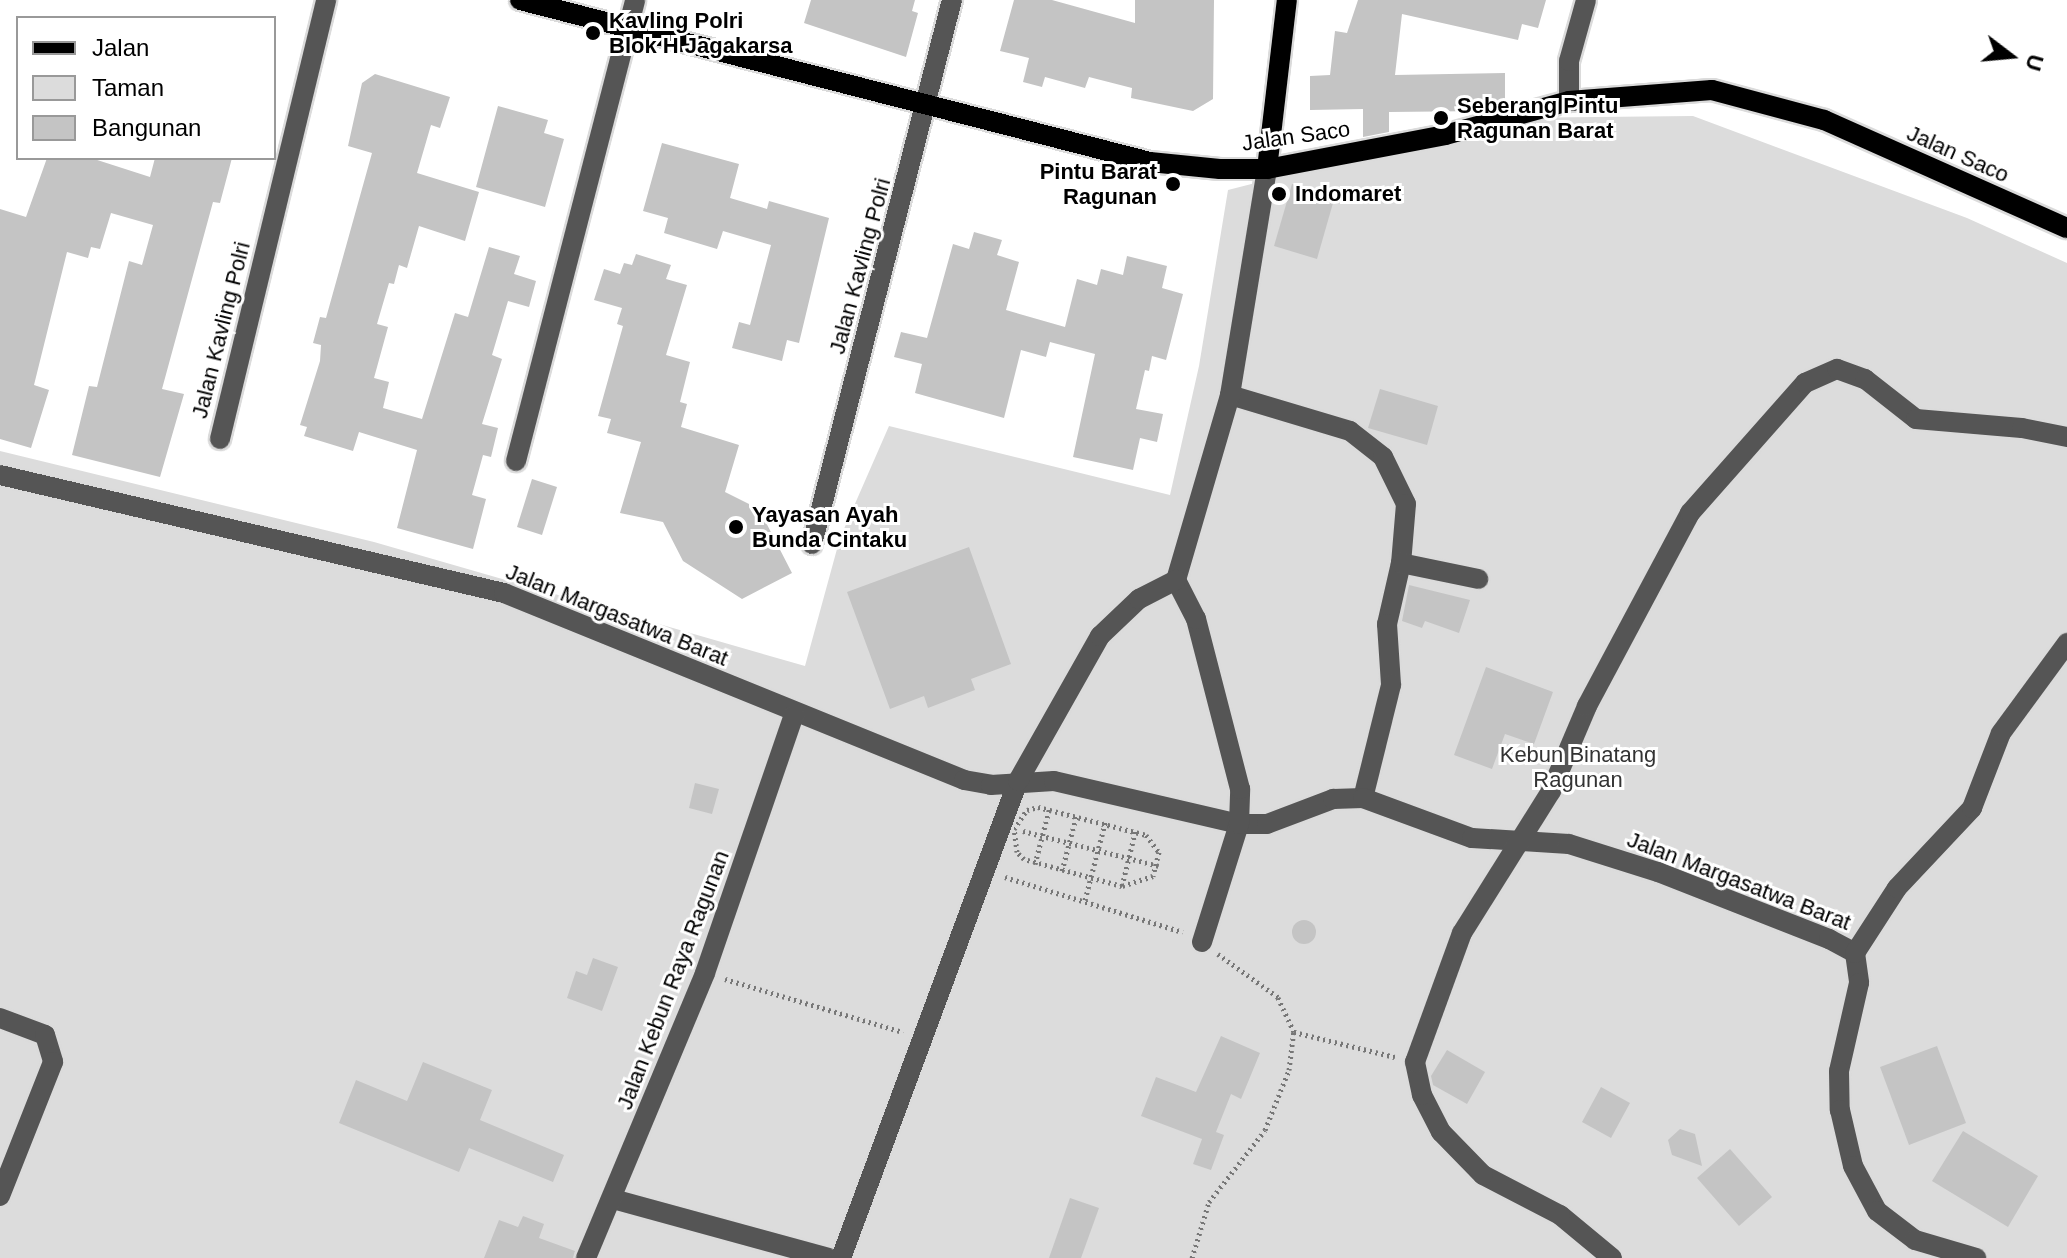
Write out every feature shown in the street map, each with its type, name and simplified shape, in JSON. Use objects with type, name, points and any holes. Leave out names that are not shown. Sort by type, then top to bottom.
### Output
[{"type":"main road","name":"Jalan Saco","points":[[520,0],[1150,162],[1267,169],[1445,135],[1569,101],[1712,90],[1824,120],[2067,228]]},
{"type":"main road","points":[[1267,169],[1287,0]]},
{"type":"street","name":"Jalan Kavling Polri","points":[[220,439],[326,0]]},
{"type":"street","points":[[516,461],[635,0]]},
{"type":"street","name":"Jalan Kavling Polri","points":[[812,544],[952,0]]},
{"type":"street","points":[[1569,101],[1569,61],[1586,0]]},
{"type":"street","points":[[1202,942],[1239,824],[1240,789],[1229,733],[1196,619],[1176,580],[1230,395],[1267,169]]},
{"type":"street","points":[[1612,1258],[1560,1215],[1483,1175],[1441,1132],[1422,1095],[1415,1062],[1462,933],[1551,791],[1587,706],[1690,513],[1805,383],[1837,369],[1865,379],[1916,419],[2022,428],[2067,437]]},
{"type":"street","points":[[1230,395],[1350,431],[1383,457],[1406,504],[1401,563],[1387,624],[1391,685],[1363,798]]},
{"type":"street","name":"Jalan Margasatwa Barat","points":[[0,475],[504,593],[794,715],[964,780],[991,785],[1054,781],[1239,824],[1267,824],[1333,799],[1363,798],[1472,838],[1518,844],[1569,844],[1658,872],[1855,953],[1859,983],[1839,1071],[1840,1110],[1853,1166],[1877,1211],[1915,1240],[1976,1258]]},
{"type":"street","points":[[1401,563],[1478,579]]},
{"type":"street","points":[[841,1258],[920,1037],[947,979],[981,870],[1006,826],[1018,781],[1100,636],[1139,599],[1176,580]]},
{"type":"street","points":[[1855,953],[1897,888],[1972,808],[2001,733],[2067,643]]},
{"type":"street","name":"Jalan Kebun Raya Ragunan","points":[[586,1258],[705,973],[794,715]]},
{"type":"street","points":[[0,1018],[45,1035],[53,1062],[0,1196]]},
{"type":"street","points":[[613,1199],[828,1258]]},
{"type":"path","points":[[1085,900],[1113,795]]},
{"type":"path","points":[[1006,826],[1027,810],[1050,807],[1106,821],[1136,829],[1154,842],[1159,866]]},
{"type":"path","points":[[1035,864],[1050,807]]},
{"type":"path","points":[[1062,871],[1077,814]]},
{"type":"path","points":[[1006,826],[1159,866]]},
{"type":"path","points":[[1006,826],[1017,852],[1035,864],[1122,886],[1143,883],[1159,866]]},
{"type":"path","points":[[1122,886],[1136,829]]},
{"type":"path","points":[[981,870],[1166,924],[1202,942],[1278,997],[1294,1032],[1289,1070],[1265,1130],[1209,1202],[1192,1258]]},
{"type":"path","points":[[705,973],[920,1037]]},
{"type":"path","points":[[1294,1032],[1415,1062]]},
{"type":"green space","name":"Kebun Binatang Ragunan","points":[[1693,116],[1967,218],[2067,263],[2067,1258],[0,1258],[0,451],[374,542],[805,666],[840,538],[889,426],[1170,495],[1199,366],[1228,190],[1512,118]]},
{"type":"building","points":[[811,0],[915,0],[912,11],[918,13],[906,57],[804,23]]},
{"type":"building","points":[[1014,0],[1052,0],[1135,23],[1135,0],[1214,0],[1213,99],[1193,111],[1131,98],[1132,88],[1089,77],[1085,88],[1045,77],[1042,87],[1023,82],[1029,58],[1000,51]]},
{"type":"building","points":[[1358,0],[1546,0],[1538,28],[1522,24],[1518,40],[1402,14],[1395,75],[1505,73],[1505,105],[1485,111],[1389,112],[1389,132],[1363,137],[1363,109],[1310,110],[1310,76],[1330,75],[1335,31],[1347,33]]},
{"type":"building","points":[[375,74],[450,97],[440,128],[431,125],[417,173],[479,192],[465,241],[419,226],[407,268],[399,265],[394,284],[389,283],[377,324],[388,327],[374,378],[389,382],[383,408],[422,419],[455,313],[468,317],[489,247],[520,256],[514,274],[536,281],[529,307],[508,301],[492,355],[502,359],[482,424],[498,428],[491,457],[483,455],[472,495],[486,499],[473,549],[397,528],[417,450],[359,432],[353,451],[304,436],[307,427],[300,425],[320,361],[321,345],[313,343],[320,317],[326,318],[372,153],[348,146],[362,83]]},
{"type":"building","points":[[498,106],[548,120],[544,133],[564,139],[545,207],[476,187]]},
{"type":"building","points":[[662,143],[739,164],[730,198],[767,209],[769,201],[829,218],[799,343],[787,340],[782,361],[732,348],[739,322],[750,325],[771,245],[723,231],[717,249],[664,233],[668,218],[643,211]]},
{"type":"building","points":[[46,160],[97,160],[150,177],[154,160],[231,160],[220,203],[213,202],[162,389],[184,394],[160,477],[72,455],[89,386],[97,387],[129,261],[142,265],[153,225],[111,213],[100,249],[91,247],[88,258],[67,252],[34,385],[49,390],[31,448],[0,439],[0,209],[26,217]]},
{"type":"building","points":[[1292,184],[1335,196],[1317,259],[1274,246]]},
{"type":"building","points":[[974,232],[1002,240],[997,255],[1019,262],[1006,310],[1065,327],[1077,279],[1097,285],[1101,269],[1123,275],[1127,256],[1167,266],[1162,288],[1183,294],[1166,360],[1152,356],[1149,371],[1145,370],[1136,409],[1163,414],[1157,442],[1140,438],[1133,470],[1073,457],[1095,354],[1050,342],[1046,357],[1021,350],[1004,418],[915,393],[922,364],[894,357],[901,332],[927,338],[953,244],[969,249]]},
{"type":"building","points":[[636,254],[671,265],[666,279],[687,285],[666,355],[690,362],[680,402],[687,404],[681,427],[739,445],[725,492],[759,509],[792,573],[742,599],[683,561],[663,522],[620,513],[641,442],[607,433],[611,419],[598,416],[623,326],[617,324],[622,308],[594,300],[604,269],[620,274],[624,263],[632,265]]},
{"type":"building","points":[[1380,389],[1438,406],[1427,445],[1368,428]]},
{"type":"building","points":[[532,479],[557,487],[542,535],[517,527]]},
{"type":"building","points":[[969,547],[1011,664],[971,679],[975,690],[928,708],[924,696],[890,709],[847,592]]},
{"type":"building","points":[[1409,585],[1470,600],[1459,633],[1425,621],[1422,628],[1402,621]]},
{"type":"building","points":[[1486,667],[1553,692],[1534,744],[1505,734],[1492,769],[1454,755]]},
{"type":"building","points":[[695,783],[719,789],[712,814],[689,808]]},
{"type":"building","points":[[1304,920],[1313,923],[1316,932],[1313,941],[1304,944],[1295,941],[1292,932],[1295,923]]},
{"type":"building","points":[[593,958],[618,967],[602,1011],[567,998],[576,971],[587,975]]},
{"type":"building","points":[[1221,1036],[1260,1053],[1241,1099],[1231,1094],[1216,1132],[1224,1135],[1211,1170],[1193,1164],[1202,1139],[1141,1116],[1156,1077],[1196,1092]]},
{"type":"building","points":[[1937,1046],[1966,1123],[1909,1145],[1880,1067]]},
{"type":"building","points":[[1447,1050],[1485,1072],[1467,1104],[1433,1085],[1431,1076]]},
{"type":"building","points":[[423,1062],[492,1090],[480,1120],[564,1155],[553,1182],[469,1148],[459,1172],[339,1123],[356,1080],[407,1101]]},
{"type":"building","points":[[1601,1087],[1630,1103],[1611,1138],[1582,1122]]},
{"type":"building","points":[[1680,1129],[1695,1134],[1702,1166],[1672,1155],[1668,1140]]},
{"type":"building","points":[[1963,1131],[2038,1176],[2008,1227],[1932,1181]]},
{"type":"building","points":[[1730,1149],[1772,1197],[1739,1226],[1697,1178]]},
{"type":"building","points":[[1070,1198],[1099,1208],[1081,1258],[1049,1258]]},
{"type":"building","points":[[523,1216],[544,1224],[539,1238],[575,1251],[573,1258],[484,1258],[499,1220],[518,1227]]},
{"type":"place","name":"Kavling Polri Blok H Jagakarsa","points":[[593,33]]},
{"type":"place","name":"Seberang Pintu Ragunan Barat","points":[[1441,118]]},
{"type":"place","name":"Pintu Barat Ragunan","points":[[1173,184]]},
{"type":"place","name":"Indomaret","points":[[1279,194]]},
{"type":"place","name":"Yayasan Ayah Bunda Cintaku","points":[[736,527]]}]
